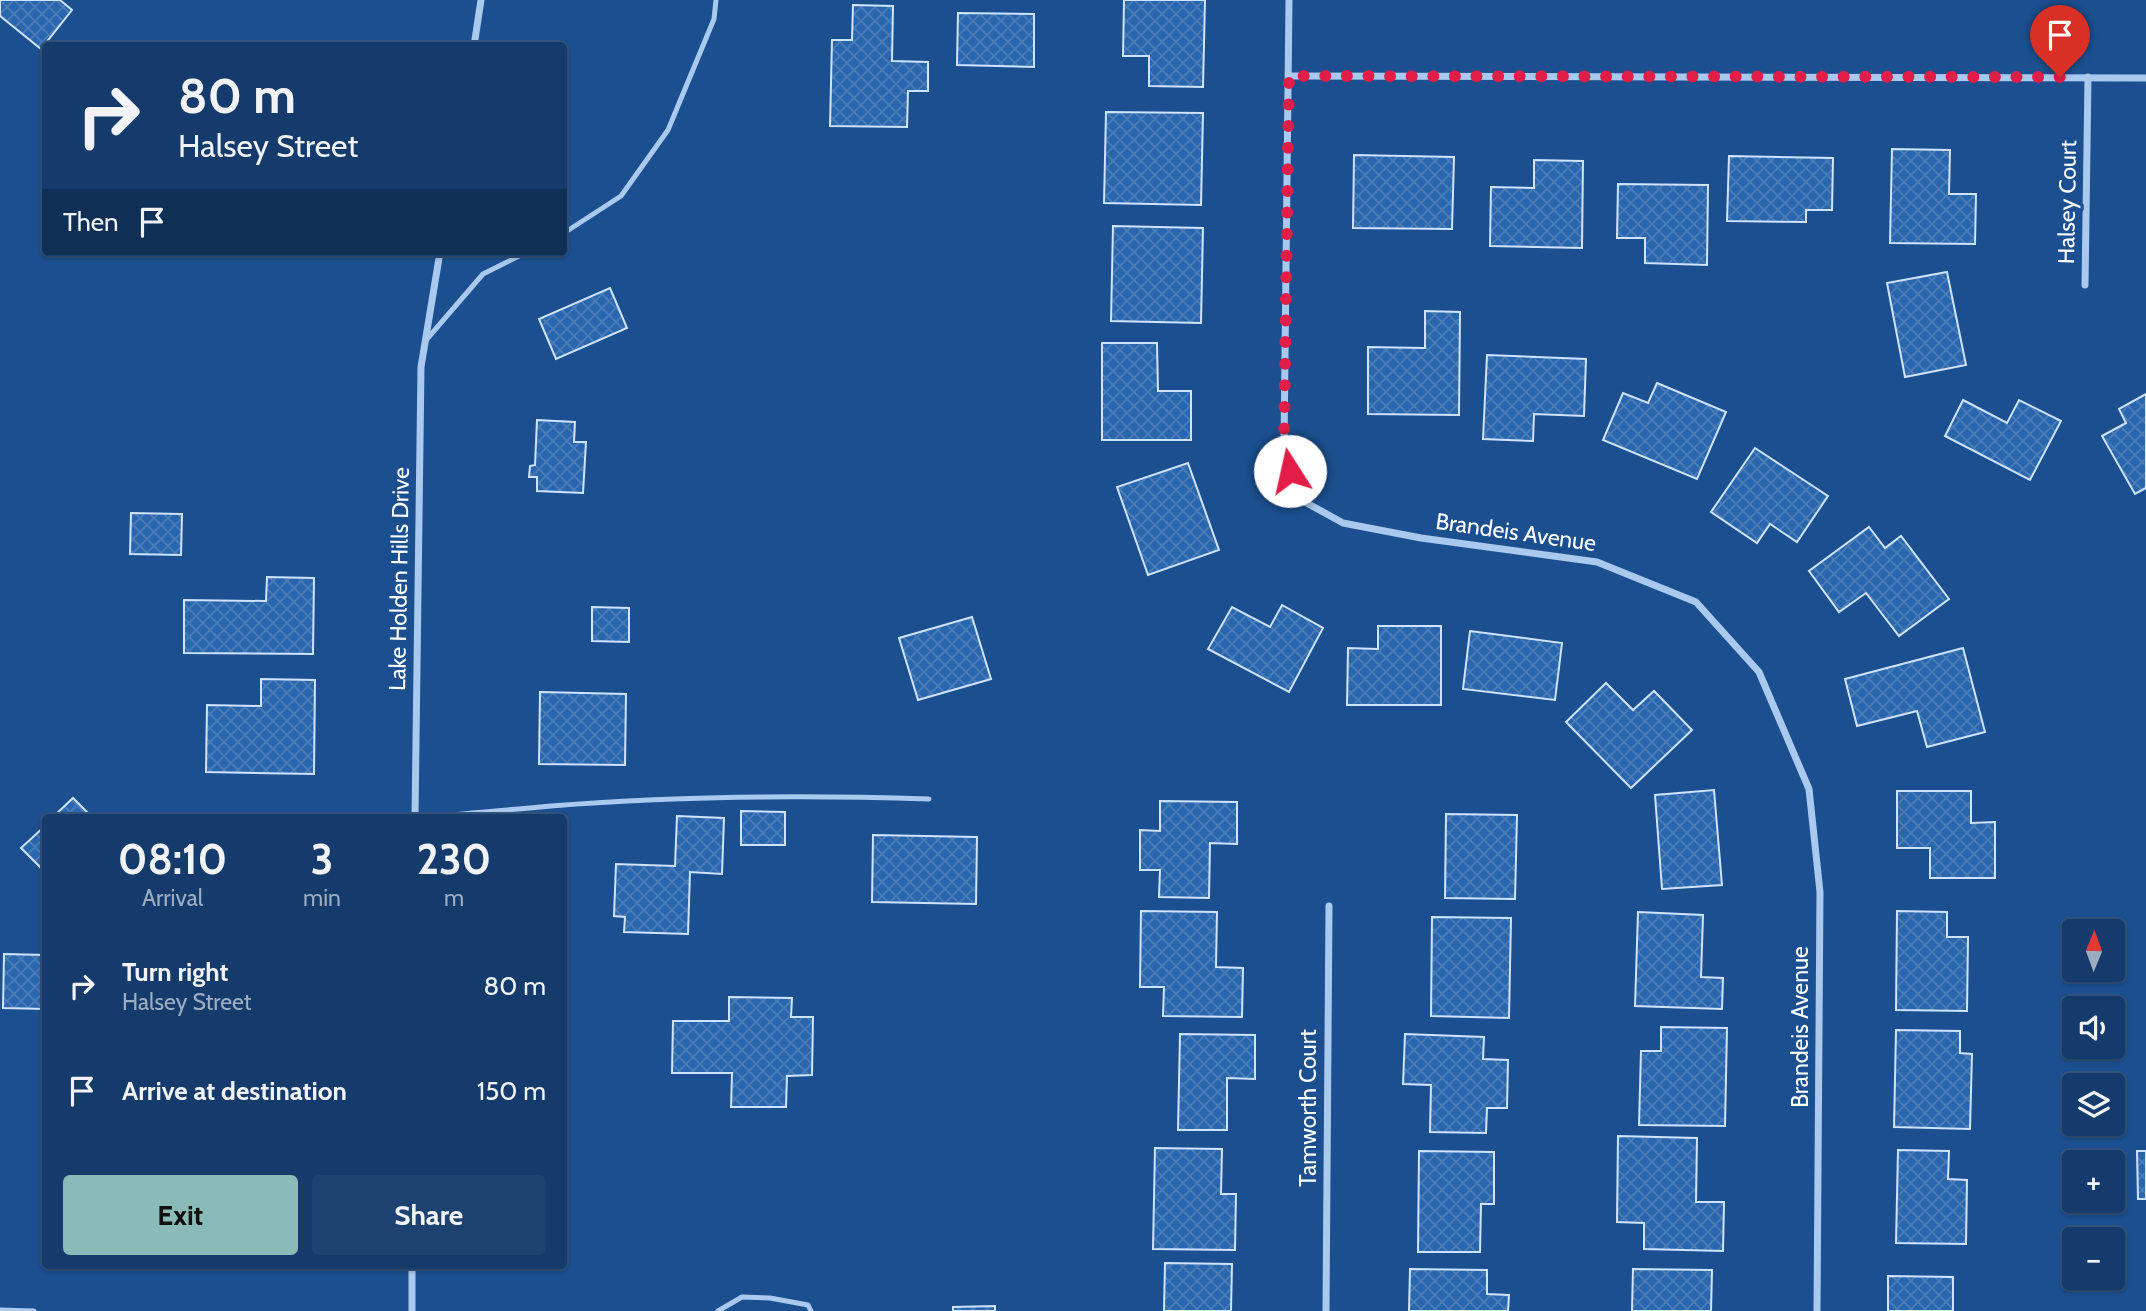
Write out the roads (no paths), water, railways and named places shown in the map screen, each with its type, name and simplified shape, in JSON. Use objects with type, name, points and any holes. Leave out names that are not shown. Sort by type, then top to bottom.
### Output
[{"type":"street","points":[[475,42],[481,0]]},
{"type":"street","name":"Brandeis Avenue","points":[[1289,0],[1284,445],[1296,497],[1343,523],[1421,538],[1597,562],[1696,602],[1759,672],[1809,789],[1820,892],[1817,1311]]},
{"type":"street","points":[[1289,76],[2146,78]]},
{"type":"street","name":"Halsey Court","points":[[2085,285],[2088,77]]},
{"type":"street","name":"Lake Holden Hills Drive","points":[[415,814],[421,367],[439,256]]},
{"type":"street","name":"Tamworth Court","points":[[1326,1311],[1329,906]]},
{"type":"street","points":[[412,1269],[412,1311]]},
{"type":"lane","points":[[567,231],[621,196],[668,130],[714,19],[716,0]]},
{"type":"lane","points":[[425,342],[483,274],[519,256]]},
{"type":"lane","points":[[468,814],[696,797],[853,796],[929,799]]},
{"type":"lane","points":[[718,1311],[742,1297],[770,1298],[808,1305],[811,1311]]},
{"type":"lane","points":[[0,1310],[34,1311]]}]
